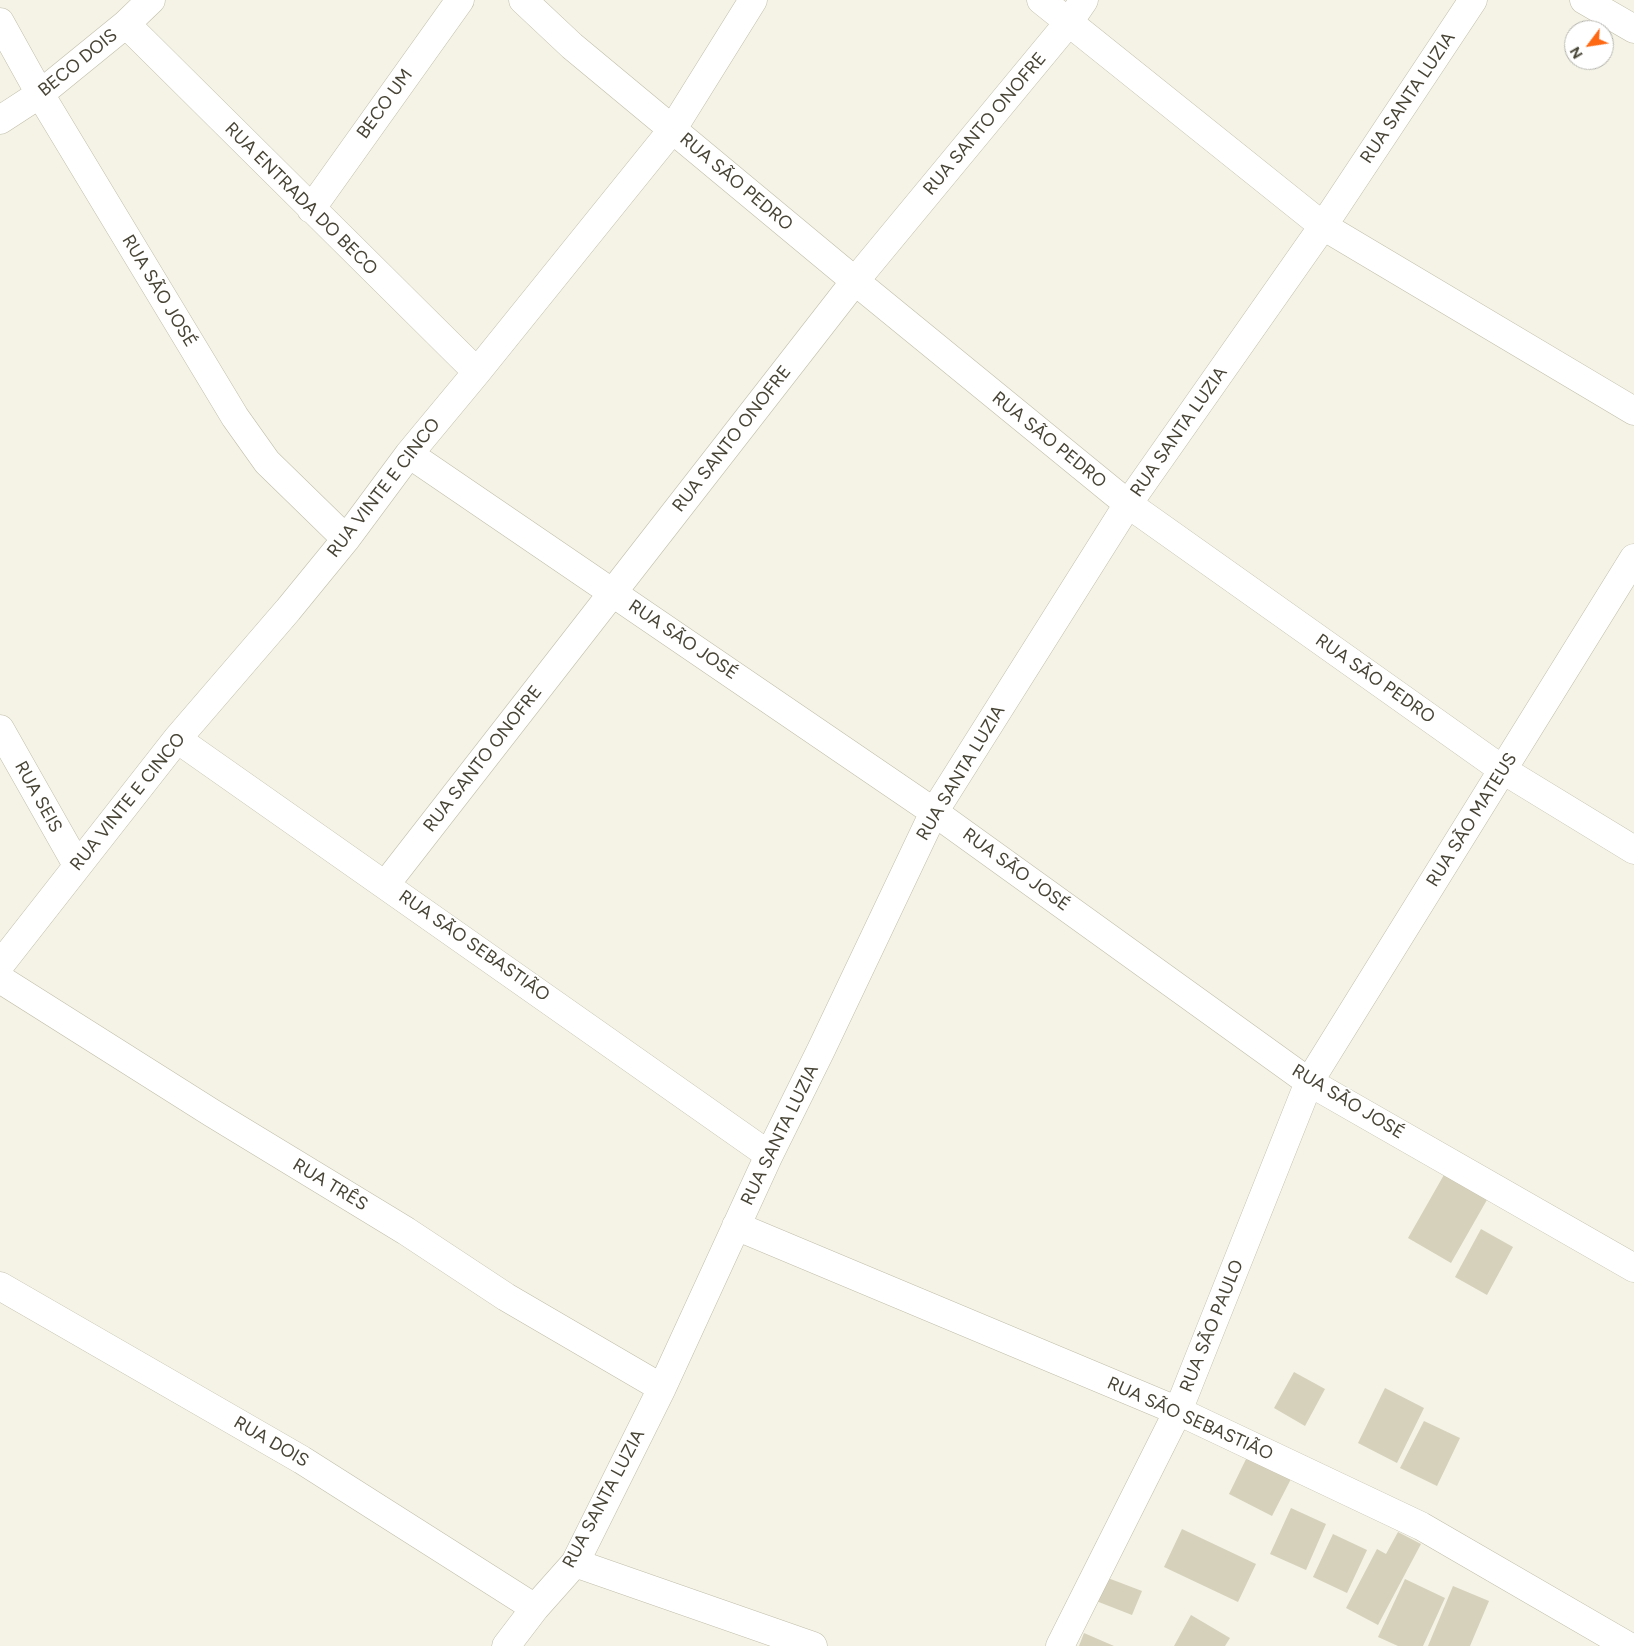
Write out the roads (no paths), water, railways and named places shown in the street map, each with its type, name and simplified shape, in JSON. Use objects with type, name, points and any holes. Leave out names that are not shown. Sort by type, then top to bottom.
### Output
[{"type":"street","name":"BECO DOIS","points":[[0,120],[40,94],[126,24],[151,0]]},
{"type":"street","name":"BECO UM","points":[[310,209],[460,0]]},
{"type":"street","name":"RUA SÃO PEDRO","points":[[523,0],[572,46],[672,130],[1128,504],[1503,770],[1634,850]]},
{"type":"street","name":"RUA VINTE E CINCO","points":[[0,965],[177,739],[288,610],[346,539],[408,454],[477,372],[672,130],[753,0]]},
{"type":"street","points":[[1041,0],[1323,226],[1634,411]]},
{"type":"street","name":"RUA SANTO ONOFRE","points":[[386,884],[855,281],[1069,22],[1084,0]]},
{"type":"street","name":"RUA SANTA LUZIA","points":[[506,1646],[535,1608],[575,1563],[662,1388],[769,1155],[934,812],[1128,504],[1323,226],[1473,0]]},
{"type":"street","points":[[1584,0],[1634,29]]},
{"type":"street","name":"RUA SÃO JOSÉ","points":[[0,22],[40,94],[235,418],[267,462],[346,539]]},
{"type":"street","name":"RUA ENTRADA DO BECO","points":[[126,24],[310,209],[477,372]]},
{"type":"street","name":"RUA SÃO JOSÉ","points":[[408,454],[934,812],[1310,1082],[1634,1268]]},
{"type":"street","name":"RUA SÃO MATEUS","points":[[1310,1082],[1634,558]]},
{"type":"street","name":"RUA SEIS","points":[[0,729],[77,865]]},
{"type":"street","name":"RUA SÃO SEBASTIÃO","points":[[177,739],[386,884],[769,1155]]},
{"type":"street","name":"RUA TRÊS","points":[[0,979],[212,1113],[406,1231],[506,1297],[662,1388]]},
{"type":"street","name":"RUA SÃO PAULO","points":[[1060,1646],[1178,1411],[1310,1082]]},
{"type":"street","name":"RUA SÃO SEBASTIÃO","points":[[736,1226],[1178,1411],[1421,1526],[1628,1646]]},
{"type":"street","name":"RUA DOIS","points":[[0,1286],[302,1460],[535,1608]]},
{"type":"street","points":[[575,1563],[813,1646]]}]
